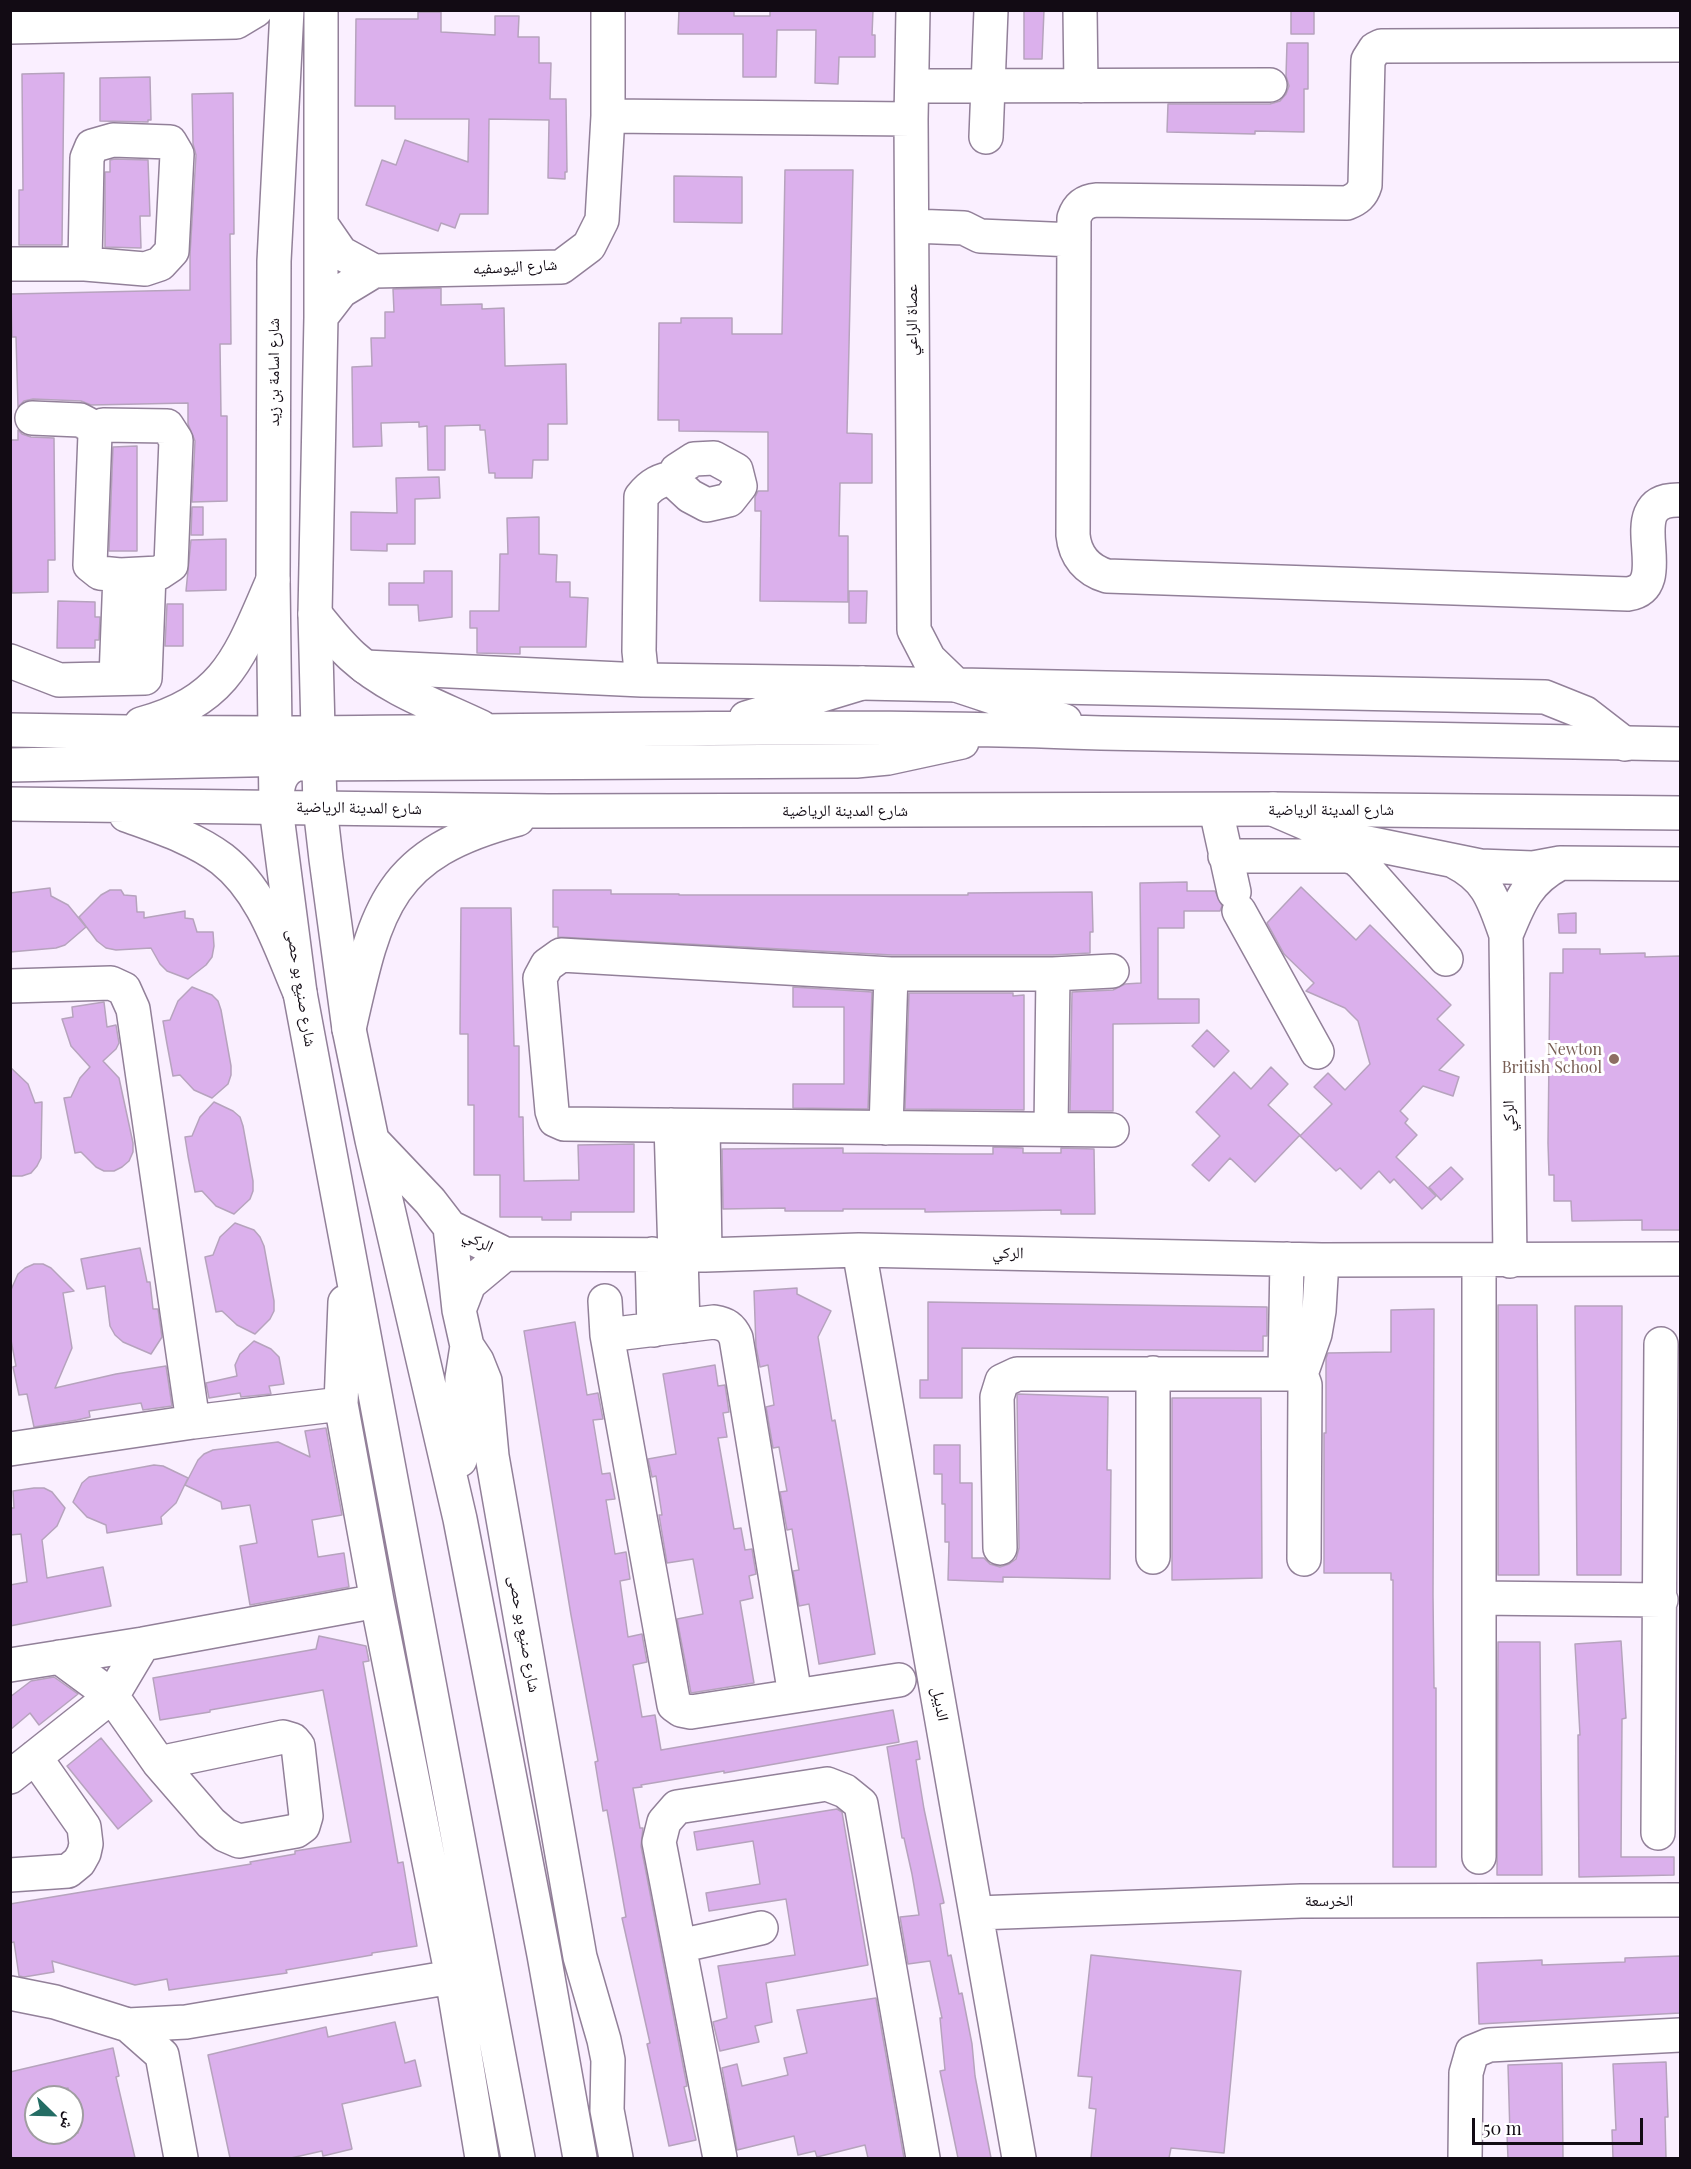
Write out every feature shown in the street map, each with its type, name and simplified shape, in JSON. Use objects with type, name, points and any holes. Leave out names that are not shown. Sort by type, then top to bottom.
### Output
[{"type":"street","name":"شارع اسامة بن زيد","points":[[276,746],[273,580],[274,261],[287,10]]},
{"type":"street","points":[[321,10],[321,317],[315,614],[320,807],[349,1029],[372,1140],[460,1519],[544,1955],[580,2158]]},
{"type":"street","name":"شارع اليوسفيه","points":[[321,224],[341,253],[374,271],[561,267],[589,246],[602,220],[608,116],[608,10]]},
{"type":"street","name":"عصاة الراعي","points":[[913,10],[911,119],[914,630],[929,659],[956,685]]},
{"type":"street","points":[[986,137],[991,10]]},
{"type":"street","points":[[1080,10],[1081,86]]},
{"type":"street","points":[[15,21],[246,16],[284,60]]},
{"type":"street","points":[[1680,45],[1381,46],[1375,49],[1368,60],[1365,185],[1363,191],[1354,200],[1347,203],[1091,200],[1080,206],[1074,218],[1072,535],[1077,554],[1083,562],[1098,573],[1128,577],[1628,594],[1641,590],[1648,579],[1649,520],[1653,507],[1664,500],[1680,500]]},
{"type":"street","points":[[912,86],[1270,85]]},
{"type":"street","points":[[608,116],[911,119]]},
{"type":"street","points":[[912,236],[964,245],[980,236],[1074,240]]},
{"type":"street","points":[[10,264],[85,264]]},
{"type":"street","name":"شارع اليوسفيه","points":[[321,317],[341,291],[374,271]]},
{"type":"street","points":[[32,418],[80,420],[97,429]]},
{"type":"street","points":[[103,425],[167,426],[176,440],[171,565],[159,573],[135,575],[100,573],[90,565],[97,429],[103,425]]},
{"type":"street","points":[[642,680],[639,651],[641,497],[650,485],[662,479],[676,477]]},
{"type":"street","points":[[10,661],[59,680],[130,678],[135,575]]},
{"type":"street","points":[[115,732],[175,712],[192,704],[210,691],[241,651],[273,580]]},
{"type":"street","points":[[315,614],[344,648],[365,667],[400,688],[488,730]]},
{"type":"street","points":[[716,727],[862,683],[896,661],[914,630]]},
{"type":"street","points":[[365,667],[642,680],[1545,697],[1585,713],[1624,744]]},
{"type":"street","points":[[956,685],[1101,733]]},
{"type":"street","points":[[318,732],[716,727],[1013,730],[1680,744]]},
{"type":"street","points":[[10,730],[115,732],[276,746],[295,759],[307,756],[315,746],[318,732]]},
{"type":"street","points":[[276,808],[278,783],[285,771],[298,764],[856,761],[888,758],[1013,730]]},
{"type":"street","points":[[10,765],[276,746]]},
{"type":"street","name":"شارع صنيع بو حصى","points":[[276,746],[276,808],[300,993],[518,2158]]},
{"type":"street","name":"شارع المدينة الرياضية","points":[[10,804],[548,811],[1273,810],[1680,813]]},
{"type":"street","points":[[105,807],[191,841],[232,867],[263,909],[300,993]]},
{"type":"street","points":[[1216,810],[1236,901],[1317,1052]]},
{"type":"street","name":"الركي","points":[[1273,810],[1338,837],[1455,862],[1505,868],[1533,868],[1560,863],[1680,864]]},
{"type":"street","points":[[349,1029],[376,924],[386,904],[404,878],[431,854],[462,837],[548,811]]},
{"type":"street","points":[[1225,856],[1347,856],[1355,858],[1446,959]]},
{"type":"street","name":"الركي","points":[[1455,862],[1474,873],[1483,882],[1494,901],[1506,935],[1495,1261]]},
{"type":"street","name":"الركي","points":[[1506,935],[1525,892],[1547,870],[1560,863]]},
{"type":"street","points":[[1112,971],[1053,974],[891,974],[561,955],[547,964],[540,978],[552,1112],[555,1120],[564,1124],[1112,1130]]},
{"type":"street","points":[[886,1128],[891,974]]},
{"type":"street","points":[[1051,1130],[1053,974]]},
{"type":"street","points":[[10,986],[111,982],[124,989],[133,1009],[193,1422]]},
{"type":"street","points":[[669,1328],[678,1254],[687,1125]]},
{"type":"street","points":[[372,1140],[430,1201],[450,1227]]},
{"type":"street","name":"شارع صنيع بو حصى","points":[[450,1227],[459,1310],[467,1346],[477,1361],[485,1381],[492,1456],[580,1957],[608,2060],[607,2110],[616,2158]]},
{"type":"street","name":"الركي","points":[[450,1227],[506,1254],[678,1254],[859,1250],[1322,1260],[1680,1259]]},
{"type":"street","name":"شارع صنيع بو حصى","points":[[347,1240],[341,1404],[377,1601],[452,1977],[482,2158]]},
{"type":"street","name":"الديبل","points":[[859,1250],[1020,2158]]},
{"type":"street","name":"الركي","points":[[459,1310],[469,1284],[506,1254]]},
{"type":"street","points":[[1287,1258],[1293,1373],[1305,1385],[1304,1559]]},
{"type":"street","points":[[1293,1373],[1315,1334],[1319,1311],[1322,1260]]},
{"type":"street","points":[[1479,1857],[1479,1598],[1495,1261]]},
{"type":"street","points":[[605,1301],[607,1335],[674,1705],[690,1712],[899,1680]]},
{"type":"street","points":[[607,1335],[714,1322],[725,1324],[732,1330],[736,1338],[795,1695]]},
{"type":"street","points":[[1658,1833],[1661,1344]]},
{"type":"street","points":[[460,1519],[459,1412],[467,1346]]},
{"type":"street","points":[[1153,1373],[1153,1557]]},
{"type":"street","points":[[1000,1548],[997,1397],[1002,1381],[1017,1374],[1293,1373]]},
{"type":"street","points":[[10,1449],[193,1422],[341,1404]]},
{"type":"street","points":[[1479,1598],[1660,1600]]},
{"type":"street","points":[[10,1665],[143,1644],[377,1601]]},
{"type":"street","points":[[10,1875],[68,1871],[79,1862],[86,1844],[84,1827],[23,1767],[112,1696],[143,1644]]},
{"type":"street","points":[[59,1657],[112,1696],[159,1763]]},
{"type":"street","points":[[720,2158],[659,1842],[664,1822],[677,1807],[827,1784],[845,1791],[861,1804],[923,2158]]},
{"type":"street","name":"الخرسعة","points":[[977,1913],[1301,1901],[1680,1900]]},
{"type":"street","points":[[679,1946],[760,1928]]},
{"type":"street","points":[[544,1955],[607,2110]]},
{"type":"street","points":[[10,1993],[55,2002],[128,2025],[186,2022],[452,1977]]},
{"type":"street","points":[[162,2055],[186,2022]]},
{"type":"street","points":[[128,2025],[162,2055],[181,2158]]},
{"type":"street","points":[[1465,2158],[1466,2073],[1472,2052],[1489,2045],[1680,2036]]},
{"type":"building","points":[[679,10],[734,10],[734,16],[770,16],[770,10],[873,10],[872,35],[875,35],[875,57],[839,57],[838,84],[815,83],[816,30],[777,30],[776,77],[743,77],[743,34],[678,34]]},
{"type":"building","points":[[1024,10],[1044,10],[1042,59],[1024,59]]},
{"type":"building","points":[[1291,10],[1314,10],[1314,34],[1291,34]]},
{"type":"building","points":[[418,12],[441,12],[441,32],[495,35],[495,16],[519,16],[518,37],[539,37],[539,63],[551,63],[550,99],[566,99],[567,172],[565,172],[565,179],[548,178],[549,120],[489,119],[488,214],[460,214],[455,228],[441,223],[438,231],[366,205],[382,160],[396,165],[405,140],[468,162],[469,119],[395,119],[395,106],[355,106],[356,19],[418,19]]},
{"type":"building","points":[[1287,43],[1308,43],[1308,89],[1304,89],[1304,132],[1255,131],[1255,134],[1167,132],[1168,104],[1270,104],[1280,101],[1289,86],[1286,76]]},
{"type":"building","points":[[64,73],[62,245],[19,245],[19,190],[23,190],[22,74]]},
{"type":"building","points":[[150,77],[151,120],[148,122],[100,121],[100,78]]},
{"type":"building","points":[[233,93],[234,234],[230,234],[231,344],[220,344],[221,416],[227,416],[227,501],[192,502],[195,441],[188,424],[188,403],[91,405],[81,401],[33,399],[24,401],[18,407],[16,337],[12,337],[11,294],[190,290],[196,155],[193,144],[192,94]]},
{"type":"building","points":[[110,160],[148,160],[150,216],[140,216],[141,248],[105,247],[105,172],[110,172]]},
{"type":"building","points":[[785,170],[853,170],[847,433],[872,434],[872,483],[840,483],[839,536],[848,536],[848,602],[760,601],[761,511],[755,511],[755,497],[758,491],[768,491],[768,432],[679,431],[679,420],[658,420],[659,323],[681,323],[681,318],[732,318],[732,334],[782,334]]},
{"type":"building","points":[[674,176],[742,177],[742,223],[674,222]]},
{"type":"building","points":[[441,288],[441,305],[482,304],[482,309],[504,308],[505,366],[566,364],[567,424],[548,424],[548,460],[533,460],[532,478],[495,478],[495,473],[489,473],[485,430],[480,430],[480,425],[445,426],[445,470],[428,470],[427,426],[419,427],[419,422],[381,423],[382,446],[353,447],[352,367],[372,366],[371,338],[385,338],[385,312],[394,312],[393,289]]},
{"type":"building","points":[[18,430],[31,437],[54,438],[55,560],[48,560],[48,592],[12,593],[11,440],[18,440]]},
{"type":"building","points":[[137,446],[137,551],[109,551],[113,447]]},
{"type":"building","points":[[439,477],[440,498],[415,499],[415,544],[387,544],[387,551],[351,550],[351,512],[397,513],[396,478]]},
{"type":"building","points":[[192,507],[203,507],[203,535],[191,535]]},
{"type":"building","points":[[539,517],[539,554],[557,555],[556,582],[570,582],[570,597],[588,598],[586,647],[520,647],[520,654],[477,653],[477,628],[470,628],[470,611],[499,611],[500,554],[508,554],[507,518]]},
{"type":"building","points":[[226,539],[226,590],[186,591],[191,540]]},
{"type":"building","points":[[424,571],[452,571],[452,617],[419,621],[418,605],[389,605],[389,583],[424,583]]},
{"type":"building","points":[[849,591],[867,591],[866,623],[849,623]]},
{"type":"building","points":[[58,601],[95,602],[95,617],[100,617],[99,640],[95,640],[95,648],[57,648]]},
{"type":"building","points":[[167,604],[183,604],[183,646],[165,646]]},
{"type":"building","points":[[1187,882],[1187,891],[1215,891],[1222,906],[1220,911],[1184,911],[1184,928],[1158,928],[1158,999],[1199,999],[1199,1023],[1113,1024],[1113,1111],[1070,1111],[1072,992],[1113,990],[1125,984],[1141,983],[1140,883]]},
{"type":"building","points":[[1301,887],[1356,940],[1370,925],[1451,1005],[1437,1019],[1464,1045],[1439,1070],[1459,1077],[1453,1096],[1423,1086],[1400,1111],[1408,1119],[1405,1123],[1417,1135],[1396,1157],[1436,1196],[1422,1209],[1394,1179],[1390,1183],[1379,1171],[1361,1189],[1340,1168],[1336,1171],[1300,1136],[1332,1104],[1314,1087],[1328,1073],[1345,1090],[1370,1064],[1358,1021],[1345,1008],[1306,991],[1314,983],[1284,954],[1267,923]]},
{"type":"building","points":[[50,888],[51,896],[68,905],[86,927],[65,945],[56,948],[10,952],[10,893]]},
{"type":"building","points":[[110,890],[121,890],[124,895],[136,896],[137,912],[144,912],[144,918],[185,911],[185,918],[193,919],[197,932],[213,932],[212,957],[206,965],[188,979],[167,971],[151,948],[116,950],[106,948],[97,941],[79,917],[101,895]]},
{"type":"building","points":[[553,890],[611,890],[611,894],[679,895],[968,895],[968,893],[1092,892],[1093,932],[1090,932],[1090,953],[1053,955],[892,955],[558,937],[558,927],[553,927]]},
{"type":"building","points":[[461,908],[511,908],[514,1046],[519,1046],[519,1117],[523,1117],[524,1181],[579,1180],[578,1145],[634,1144],[634,1212],[571,1212],[571,1220],[500,1217],[500,1175],[474,1175],[474,1105],[468,1105],[468,1034],[460,1034]]},
{"type":"building","points":[[1576,913],[1576,933],[1559,933],[1558,914]]},
{"type":"building","name":"Newton British School","points":[[1563,949],[1600,949],[1600,954],[1645,953],[1645,957],[1680,956],[1680,1230],[1642,1230],[1642,1220],[1572,1221],[1571,1201],[1554,1201],[1554,1175],[1549,1175],[1548,1143],[1550,973],[1563,973]]},
{"type":"building","points":[[192,987],[212,995],[218,1001],[221,1010],[231,1075],[228,1084],[212,1098],[194,1090],[180,1075],[173,1076],[167,1044],[163,1021],[170,1020],[178,1001]]},
{"type":"building","points":[[793,987],[872,992],[868,1109],[793,1108],[793,1084],[844,1084],[844,1007],[793,1007]]},
{"type":"building","points":[[909,993],[1013,993],[1013,996],[1024,995],[1024,1110],[905,1109]]},
{"type":"building","points":[[104,1002],[107,1027],[116,1025],[119,1043],[103,1061],[119,1078],[133,1143],[133,1152],[129,1161],[114,1171],[104,1171],[96,1167],[81,1152],[75,1153],[64,1098],[71,1097],[80,1078],[90,1067],[71,1046],[62,1019],[73,1017],[72,1007]]},
{"type":"building","points":[[1207,1030],[1229,1051],[1214,1067],[1192,1046]]},
{"type":"building","points":[[10,1067],[28,1084],[35,1103],[42,1102],[41,1158],[31,1173],[22,1176],[10,1176]]},
{"type":"building","points":[[1271,1067],[1288,1084],[1268,1105],[1300,1135],[1255,1182],[1230,1158],[1209,1181],[1192,1165],[1220,1136],[1196,1112],[1234,1072],[1251,1089]]},
{"type":"building","points":[[214,1102],[240,1117],[253,1181],[250,1199],[234,1214],[216,1206],[202,1191],[195,1192],[188,1156],[185,1137],[192,1136],[200,1117]]},
{"type":"building","points":[[993,1147],[1023,1148],[1023,1153],[1061,1153],[1061,1148],[1094,1149],[1095,1214],[1061,1214],[1061,1210],[925,1212],[925,1209],[785,1211],[785,1208],[723,1209],[722,1149],[843,1148],[843,1153],[993,1154]]},
{"type":"building","points":[[1451,1167],[1463,1179],[1441,1200],[1429,1187]]},
{"type":"building","points":[[235,1223],[254,1230],[260,1237],[264,1246],[274,1301],[274,1311],[270,1319],[255,1334],[237,1325],[222,1311],[216,1312],[205,1257],[213,1255],[220,1237]]},
{"type":"building","points":[[140,1248],[147,1282],[150,1282],[153,1309],[158,1309],[162,1337],[151,1354],[123,1342],[115,1335],[110,1326],[105,1286],[87,1289],[81,1259]]},
{"type":"building","points":[[34,1264],[43,1264],[51,1268],[74,1291],[63,1293],[72,1348],[55,1388],[116,1374],[166,1366],[172,1406],[143,1410],[141,1403],[89,1411],[90,1417],[34,1427],[27,1394],[19,1395],[13,1367],[16,1366],[10,1335],[10,1292],[18,1274]]},
{"type":"building","points":[[797,1288],[797,1294],[831,1311],[818,1337],[832,1421],[835,1420],[875,1654],[819,1664],[809,1604],[799,1606],[793,1571],[799,1570],[792,1529],[787,1530],[780,1492],[787,1491],[779,1447],[773,1448],[766,1407],[774,1405],[768,1365],[760,1367],[756,1347],[754,1291]]},
{"type":"building","points":[[928,1302],[1267,1307],[1267,1336],[1263,1336],[1263,1351],[962,1348],[962,1398],[920,1398],[920,1380],[928,1380]]},
{"type":"building","points":[[1498,1305],[1537,1305],[1539,1575],[1498,1575]]},
{"type":"building","points":[[1575,1306],[1622,1306],[1621,1575],[1577,1575]]},
{"type":"building","points":[[1434,1309],[1433,1595],[1434,1688],[1436,1688],[1436,1867],[1393,1867],[1393,1580],[1391,1580],[1391,1573],[1324,1573],[1326,1358],[1328,1353],[1391,1352],[1391,1310]]},
{"type":"building","points":[[575,1322],[587,1395],[598,1393],[603,1419],[593,1420],[602,1474],[610,1473],[615,1499],[606,1500],[615,1554],[626,1552],[630,1579],[620,1581],[628,1637],[642,1634],[647,1662],[633,1665],[642,1717],[655,1715],[661,1750],[893,1710],[899,1742],[633,1788],[640,1828],[643,1828],[641,1846],[687,2086],[684,2087],[696,2140],[669,2146],[647,2044],[650,2043],[622,1918],[626,1917],[607,1810],[603,1811],[595,1762],[598,1761],[571,1615],[524,1331]]},
{"type":"building","points":[[254,1341],[271,1349],[279,1357],[284,1384],[269,1386],[271,1394],[241,1397],[240,1393],[209,1398],[206,1383],[237,1376],[235,1365],[240,1354]]},
{"type":"building","points":[[715,1365],[718,1386],[725,1385],[729,1412],[723,1413],[727,1437],[718,1438],[734,1529],[741,1528],[745,1550],[752,1549],[756,1574],[749,1576],[753,1598],[740,1601],[754,1683],[691,1693],[677,1619],[703,1614],[693,1559],[667,1563],[659,1515],[662,1515],[656,1476],[652,1477],[648,1459],[676,1454],[663,1374]]},
{"type":"building","points":[[1017,1394],[1108,1397],[1107,1470],[1111,1470],[1110,1579],[1003,1577],[1003,1582],[948,1580],[949,1542],[945,1542],[942,1474],[934,1474],[934,1445],[960,1445],[960,1483],[972,1483],[972,1558],[984,1558],[990,1564],[1000,1567],[1009,1564],[1016,1559],[1019,1548]]},
{"type":"building","points":[[1172,1398],[1261,1398],[1262,1578],[1172,1580]]},
{"type":"building","points":[[326,1428],[342,1515],[312,1520],[318,1557],[344,1553],[349,1587],[250,1605],[240,1546],[257,1543],[250,1505],[222,1509],[221,1502],[185,1485],[198,1460],[213,1450],[278,1442],[310,1457],[305,1431]]},
{"type":"building","points":[[154,1465],[163,1466],[188,1478],[176,1503],[161,1517],[162,1524],[107,1533],[106,1525],[87,1517],[73,1502],[82,1483],[89,1477]]},
{"type":"building","points":[[44,1488],[52,1492],[65,1508],[57,1526],[42,1540],[47,1578],[103,1567],[111,1606],[10,1626],[10,1585],[27,1582],[21,1534],[10,1535],[10,1508],[14,1508],[13,1491]]},
{"type":"building","points":[[319,1636],[366,1646],[369,1661],[363,1662],[398,1863],[403,1862],[417,1946],[286,1970],[287,1973],[169,1990],[167,1979],[135,1985],[52,1961],[54,1972],[19,1976],[14,1942],[10,1943],[10,1904],[251,1864],[250,1862],[295,1854],[295,1851],[351,1842],[323,1690],[160,1720],[153,1678],[316,1649]]},
{"type":"building","points":[[1621,1641],[1626,1718],[1622,1719],[1621,1857],[1674,1857],[1674,1875],[1579,1877],[1578,1735],[1580,1735],[1575,1644]]},
{"type":"building","points":[[1498,1642],[1540,1642],[1542,1875],[1497,1875]]},
{"type":"building","points":[[54,1677],[78,1694],[39,1725],[30,1713],[10,1730],[10,1697],[31,1681]]},
{"type":"building","points":[[101,1738],[152,1801],[118,1829],[67,1766]]},
{"type":"building","points":[[917,1741],[920,1759],[916,1760],[944,1903],[940,1904],[948,1956],[951,1955],[959,1994],[962,1993],[991,2158],[958,2158],[940,2071],[945,2070],[940,2018],[942,2018],[930,1961],[908,1964],[900,1917],[919,1915],[912,1874],[904,1838],[902,1838],[887,1747]]},
{"type":"building","points":[[837,1809],[842,1812],[868,1965],[766,1983],[772,2022],[755,2026],[759,2042],[720,2051],[713,2022],[727,2018],[718,1966],[795,1955],[786,1899],[709,1911],[706,1893],[760,1884],[753,1841],[697,1850],[694,1832]]},
{"type":"building","points":[[1091,1955],[1241,1971],[1224,2153],[1171,2148],[1169,2158],[1091,2158],[1096,2109],[1089,2108],[1092,2077],[1078,2076]]},
{"type":"building","points":[[1680,1956],[1680,2013],[1479,2024],[1477,1963],[1542,1960],[1542,1965],[1625,1962],[1625,1958]]},
{"type":"building","points":[[876,1998],[904,2158],[868,2158],[865,2145],[817,2157],[815,2151],[798,2155],[794,2136],[737,2150],[722,2068],[737,2064],[742,2086],[788,2075],[784,2058],[807,2053],[797,2010]]},
{"type":"building","points":[[395,2022],[405,2063],[415,2060],[421,2086],[342,2104],[352,2149],[323,2156],[322,2151],[291,2158],[230,2158],[208,2055],[326,2027],[328,2037]]},
{"type":"building","points":[[113,2048],[119,2076],[116,2077],[135,2158],[12,2158],[10,2151],[10,2072]]},
{"type":"building","points":[[1666,2062],[1668,2117],[1665,2117],[1666,2158],[1613,2158],[1612,2130],[1616,2130],[1613,2064]]},
{"type":"building","points":[[1562,2063],[1563,2158],[1508,2158],[1507,2135],[1510,2135],[1508,2065]]},
{"type":"place","name":"Newton British School","points":[[1614,1059]]}]
